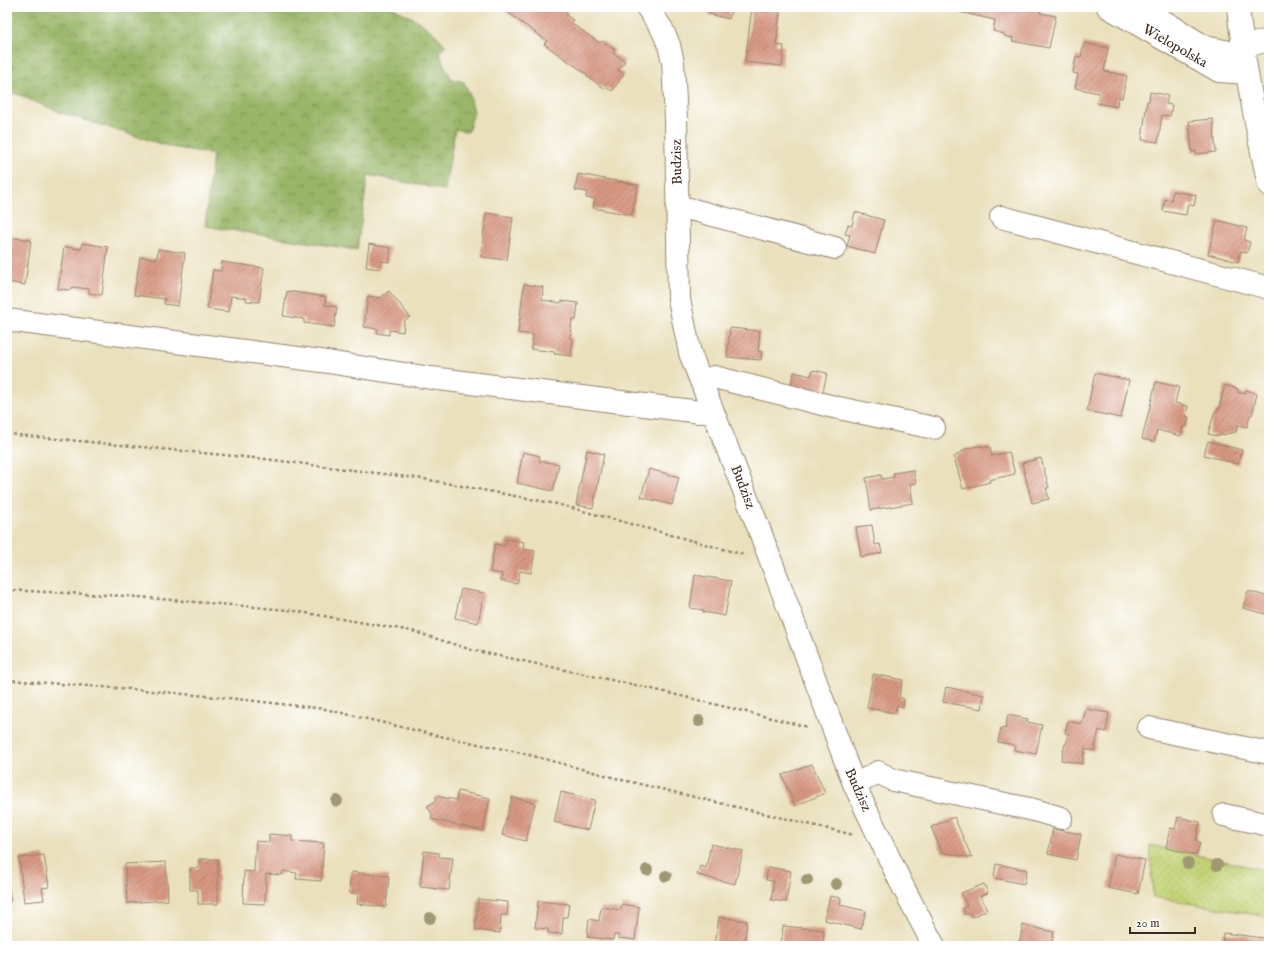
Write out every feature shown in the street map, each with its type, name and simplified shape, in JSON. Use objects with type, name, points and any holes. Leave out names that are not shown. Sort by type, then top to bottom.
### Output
[{"type":"street","name":"Budzisz","points":[[647,7],[662,29],[669,45],[673,62],[676,120],[679,299],[690,353],[768,554],[854,784],[901,884],[934,946]]},
{"type":"street","name":"Wielopolska","points":[[1108,7],[1219,71],[1244,58],[1269,40]]},
{"type":"street","points":[[1141,7],[1205,47],[1244,58]]},
{"type":"street","points":[[1238,7],[1244,58],[1269,185]]},
{"type":"street","points":[[677,208],[690,209],[834,248]]},
{"type":"street","points":[[1001,217],[1269,288]]},
{"type":"street","points":[[7,320],[313,360],[431,378],[700,412],[713,411]]},
{"type":"street","points":[[702,382],[714,377],[834,408],[934,428]]},
{"type":"street","points":[[1149,728],[1269,753]]},
{"type":"street","points":[[854,784],[878,772],[893,780],[1034,810],[1061,818]]},
{"type":"street","points":[[1224,815],[1269,825]]},
{"type":"path","points":[[7,434],[265,459],[424,478],[557,504],[756,558],[768,554]]},
{"type":"path","points":[[7,590],[126,596],[289,610],[412,631],[472,650],[644,687],[820,730],[832,725]]},
{"type":"path","points":[[7,680],[130,689],[325,709],[435,735],[522,753],[624,780],[858,836]]},
{"type":"green space","points":[[7,7],[392,7],[412,17],[435,34],[446,46],[439,51],[445,67],[452,79],[464,82],[469,93],[474,112],[468,132],[455,129],[445,190],[368,175],[357,250],[205,226],[213,154],[171,147],[62,113],[7,90]]},
{"type":"green space","points":[[1150,845],[1269,871],[1269,917],[1153,897]]},
{"type":"building","points":[[500,7],[554,7],[559,10],[561,8],[568,13],[566,15],[573,20],[571,23],[600,43],[602,41],[615,50],[613,53],[625,61],[618,70],[624,74],[612,91],[606,87],[605,89],[544,44],[547,41]]},
{"type":"building","points":[[710,7],[732,7],[729,19],[708,14]]},
{"type":"building","points":[[752,7],[768,8],[768,11],[780,12],[776,45],[784,46],[782,66],[745,62]]},
{"type":"building","points":[[960,7],[1009,7],[1009,9],[1018,11],[1018,8],[1029,11],[1030,7],[1041,8],[1040,13],[1056,16],[1049,48],[1012,41],[1013,38],[993,31],[995,20],[959,12]]},
{"type":"building","points":[[1084,43],[1108,48],[1104,71],[1127,76],[1122,98],[1118,97],[1117,107],[1097,103],[1099,93],[1075,88],[1078,74],[1073,73],[1076,56],[1081,57]]},
{"type":"building","points":[[1150,92],[1168,95],[1166,104],[1172,105],[1170,116],[1162,115],[1158,142],[1142,140],[1147,101],[1149,101]]},
{"type":"building","points":[[1213,119],[1216,152],[1196,154],[1196,151],[1192,152],[1189,121]]},
{"type":"building","points":[[578,174],[638,185],[632,215],[593,208],[595,199],[586,198],[587,192],[575,190]]},
{"type":"building","points":[[1173,191],[1196,195],[1194,206],[1188,204],[1186,215],[1163,211],[1165,199],[1171,201]]},
{"type":"building","points":[[855,212],[884,220],[875,254],[847,246],[850,235],[845,234],[848,225],[852,226]]},
{"type":"building","points":[[486,213],[513,217],[507,260],[481,257]]},
{"type":"building","points":[[1217,220],[1247,228],[1244,240],[1250,242],[1247,253],[1241,251],[1238,262],[1208,254]]},
{"type":"building","points":[[9,237],[31,240],[25,285],[7,282],[7,250]]},
{"type":"building","points":[[82,243],[108,247],[102,295],[89,293],[89,289],[72,287],[71,290],[58,289],[64,247],[81,249]]},
{"type":"building","points":[[369,244],[391,248],[389,262],[381,261],[380,269],[366,267]]},
{"type":"building","points":[[158,249],[185,253],[178,306],[164,304],[165,299],[134,295],[140,257],[157,259]]},
{"type":"building","points":[[222,262],[264,268],[259,302],[246,301],[247,298],[231,296],[229,312],[207,309],[213,270],[221,271]]},
{"type":"building","points":[[524,284],[543,287],[542,300],[561,303],[562,301],[578,303],[576,320],[572,319],[570,338],[573,339],[571,356],[531,349],[533,335],[518,333]]},
{"type":"building","points":[[287,291],[326,297],[325,305],[337,307],[334,327],[304,323],[304,319],[283,316]]},
{"type":"building","points":[[389,291],[410,317],[404,321],[403,332],[389,330],[389,335],[377,333],[378,329],[364,327],[368,296],[380,298]]},
{"type":"building","points":[[730,328],[760,331],[758,351],[762,352],[761,360],[727,357]]},
{"type":"building","points":[[813,370],[827,373],[822,396],[790,388],[794,372],[811,376]]},
{"type":"building","points":[[1095,373],[1129,380],[1121,418],[1087,411]]},
{"type":"building","points":[[1156,382],[1179,387],[1175,403],[1188,406],[1186,416],[1189,417],[1186,428],[1183,427],[1181,436],[1157,430],[1154,442],[1142,439]]},
{"type":"building","points":[[1225,385],[1238,389],[1238,392],[1245,394],[1246,390],[1257,394],[1252,415],[1250,415],[1247,427],[1238,425],[1236,432],[1217,436],[1208,434],[1215,411],[1218,411]]},
{"type":"building","points":[[1208,441],[1242,450],[1238,464],[1204,455]]},
{"type":"building","points":[[978,446],[990,447],[992,456],[1009,452],[1015,474],[989,480],[990,482],[963,489],[954,457],[966,449]]},
{"type":"building","points":[[587,450],[604,454],[593,508],[576,505]]},
{"type":"building","points":[[523,452],[540,456],[539,461],[559,464],[553,491],[517,483]]},
{"type":"building","points":[[1041,458],[1049,488],[1046,488],[1049,499],[1032,503],[1022,463]]},
{"type":"building","points":[[649,469],[679,477],[672,505],[641,497]]},
{"type":"building","points":[[913,470],[916,483],[910,484],[913,503],[871,510],[866,478],[881,475],[882,479],[894,477],[893,473]]},
{"type":"building","points":[[872,525],[875,545],[880,544],[882,553],[861,557],[856,527]]},
{"type":"building","points":[[507,539],[524,542],[523,549],[535,551],[531,573],[520,571],[517,584],[501,581],[502,574],[490,572],[495,544],[505,546]]},
{"type":"building","points":[[695,575],[731,581],[725,616],[690,608]]},
{"type":"building","points":[[461,589],[484,593],[478,623],[455,618]]},
{"type":"building","points":[[1248,591],[1269,597],[1269,615],[1243,608]]},
{"type":"building","points":[[873,674],[903,680],[899,697],[904,699],[903,707],[897,705],[895,713],[867,708]]},
{"type":"building","points":[[946,687],[984,695],[982,709],[943,702]]},
{"type":"building","points":[[1086,709],[1109,713],[1106,732],[1099,730],[1094,751],[1085,749],[1082,764],[1061,760],[1069,734],[1065,733],[1068,721],[1082,724]]},
{"type":"building","points":[[1008,715],[1028,719],[1027,722],[1042,725],[1036,754],[1014,750],[1015,745],[998,742],[1001,728],[1005,729]]},
{"type":"building","points":[[812,764],[825,793],[795,806],[782,775]]},
{"type":"building","points":[[458,791],[490,798],[483,831],[431,819],[432,814],[427,806],[435,802],[436,796],[456,800]]},
{"type":"building","points":[[561,792],[595,800],[588,830],[554,822]]},
{"type":"building","points":[[512,797],[535,803],[526,841],[502,835]]},
{"type":"building","points":[[954,817],[972,858],[942,852],[931,827]]},
{"type":"building","points":[[1178,817],[1200,822],[1196,841],[1200,842],[1197,855],[1166,848],[1170,828],[1175,829]]},
{"type":"building","points":[[1053,829],[1081,834],[1076,860],[1048,854]]},
{"type":"building","points":[[269,834],[292,836],[292,841],[324,843],[321,881],[296,879],[297,873],[283,871],[282,875],[266,874],[265,904],[243,903],[244,871],[254,872],[256,841],[269,842]]},
{"type":"building","points":[[711,844],[743,851],[735,884],[697,875],[700,866],[706,868]]},
{"type":"building","points":[[424,851],[439,853],[439,857],[453,858],[449,890],[420,887]]},
{"type":"building","points":[[1115,854],[1145,860],[1138,894],[1108,888]]},
{"type":"building","points":[[44,855],[49,887],[42,888],[44,900],[24,902],[19,858]]},
{"type":"building","points":[[199,859],[218,859],[218,904],[198,904],[198,890],[190,890],[190,868],[199,868]]},
{"type":"building","points":[[166,862],[168,900],[127,903],[125,864]]},
{"type":"building","points":[[996,864],[1027,870],[1024,884],[994,878]]},
{"type":"building","points":[[768,867],[791,871],[786,902],[771,900],[774,881],[766,880]]},
{"type":"building","points":[[351,872],[389,876],[386,907],[357,904],[358,894],[349,893]]},
{"type":"building","points":[[7,879],[11,901],[7,901]]},
{"type":"building","points":[[984,884],[988,893],[980,896],[987,910],[972,917],[970,913],[965,915],[963,908],[967,906],[961,893]]},
{"type":"building","points":[[830,896],[841,898],[840,905],[866,911],[861,929],[824,920]]},
{"type":"building","points":[[478,899],[508,902],[507,915],[501,915],[500,933],[475,930]]},
{"type":"building","points":[[538,901],[569,904],[567,917],[563,917],[562,934],[548,933],[548,929],[535,928]]},
{"type":"building","points":[[622,904],[639,907],[635,940],[618,938],[619,935],[614,935],[613,940],[587,937],[589,919],[599,921],[601,907],[621,910]]},
{"type":"building","points":[[719,917],[747,921],[744,946],[715,946]]},
{"type":"building","points":[[1023,925],[1054,932],[1051,946],[1014,946],[1014,943],[1019,944]]},
{"type":"building","points":[[783,926],[824,930],[823,946],[781,946]]},
{"type":"building","points":[[1223,933],[1264,938],[1263,946],[1222,946]]}]
